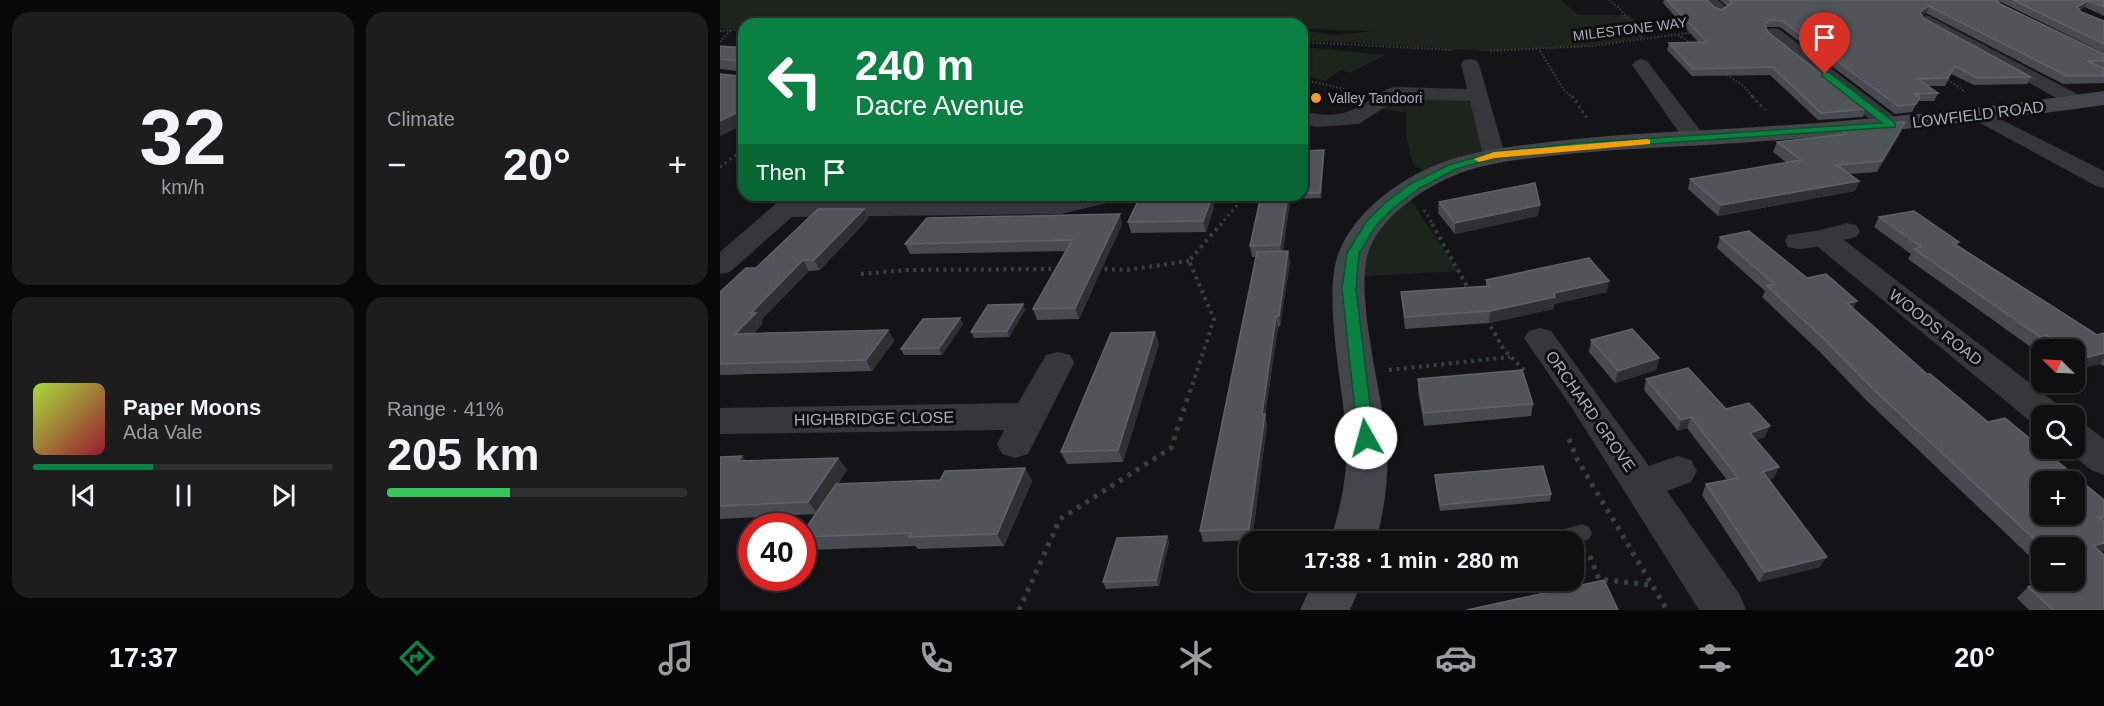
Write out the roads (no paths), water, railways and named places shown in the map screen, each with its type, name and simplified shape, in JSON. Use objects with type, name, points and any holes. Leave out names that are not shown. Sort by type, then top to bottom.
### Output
[{"type":"street","points":[[1927,20],[1973,43],[2044,86],[2078,102]]},
{"type":"street","points":[[1773,33],[1891,125]]},
{"type":"street","points":[[1464,57],[1494,155]]},
{"type":"street","points":[[1641,65],[1695,139]]},
{"type":"street","points":[[1308,119],[1316,121],[1352,120],[1394,93],[1477,95]]},
{"type":"street","name":"LOWFIELD ROAD","points":[[1356,531],[1362,512],[1366,438],[1349,289],[1353,253],[1370,225],[1411,189],[1453,167],[1494,155],[1891,125],[2104,98]]},
{"type":"street","points":[[1990,112],[2104,181]]},
{"type":"street","points":[[720,266],[793,202],[1061,206],[1083,201]]},
{"type":"street","name":"WOODS ROAD","points":[[1823,237],[2034,405]]},
{"type":"street","name":"ORCHARD GROVE","points":[[1525,347],[1642,485],[1724,610]]},
{"type":"street","name":"HIGHBRIDGE CLOSE","points":[[720,421],[1022,430],[1058,363]]},
{"type":"street","points":[[2085,444],[2104,459]]},
{"type":"street","name":"ORCHARD GROVE","points":[[1642,485],[1678,471]]},
{"type":"street","points":[[1325,610],[1334,591]]},
{"type":"place","name":"Valley Tandoori","points":[[1316,98]]}]
